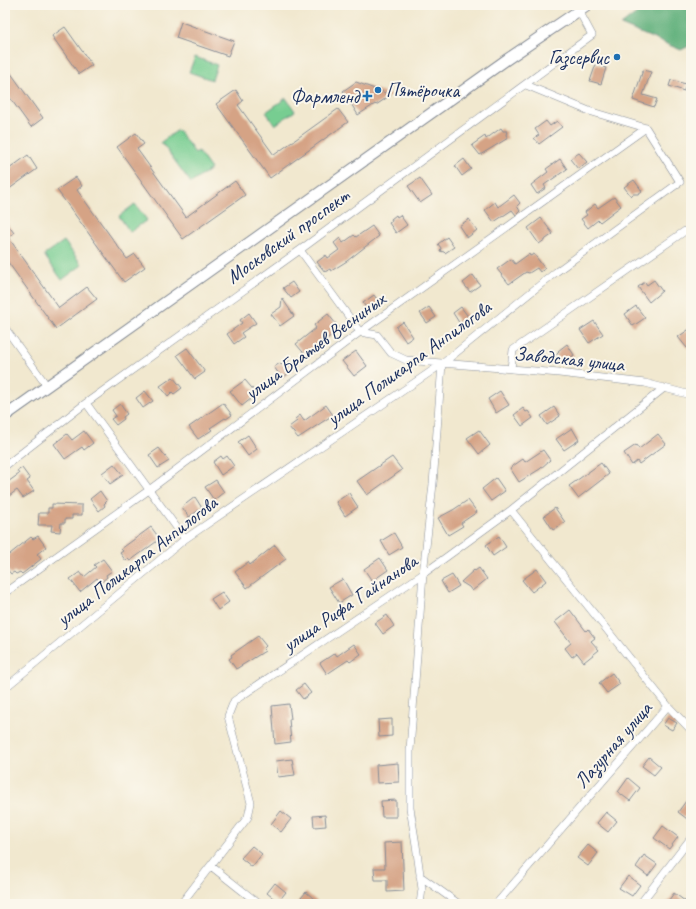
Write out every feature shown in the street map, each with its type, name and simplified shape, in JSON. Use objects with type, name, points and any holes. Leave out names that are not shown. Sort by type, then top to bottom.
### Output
[{"type":"main road","name":"Московский проспект","points":[[5,416],[506,60],[583,8]]},
{"type":"street","name":"Московский проспект","points":[[5,466],[86,403],[300,250],[592,35],[583,8]]},
{"type":"street","points":[[526,85],[589,111],[646,128]]},
{"type":"street","name":"улица Братьев Весниных","points":[[5,593],[149,490],[360,332],[646,128]]},
{"type":"street","name":"улица Поликарпа Анпилогова","points":[[5,688],[185,539],[442,364],[556,272],[680,182],[646,128]]},
{"type":"street","points":[[511,369],[513,350],[684,231]]},
{"type":"street","points":[[300,250],[360,332]]},
{"type":"street","points":[[5,328],[47,386]]},
{"type":"street","name":"Заводская улица","points":[[360,332],[377,334],[391,353],[406,360],[559,373],[637,382],[691,395]]},
{"type":"street","points":[[420,904],[422,889],[410,808],[410,750],[423,574],[433,484],[442,364]]},
{"type":"street","name":"улица Рифа Гайнанова","points":[[181,904],[248,816],[251,803],[228,716],[234,701],[423,574],[511,510],[664,388]]},
{"type":"street","points":[[86,403],[185,539]]},
{"type":"street","name":"Лазурная улица","points":[[496,904],[668,706],[511,510]]},
{"type":"street","points":[[668,706],[691,730]]},
{"type":"street","points":[[640,904],[691,838]]},
{"type":"street","points":[[211,866],[259,904]]},
{"type":"street","points":[[420,876],[459,904]]},
{"type":"green space","points":[[647,5],[691,5],[691,45],[681,50],[621,25]]},
{"type":"green space","points":[[195,57],[217,65],[212,80],[189,72]]},
{"type":"green space","points":[[286,98],[295,111],[275,125],[266,112]]},
{"type":"green space","points":[[178,130],[195,153],[198,151],[211,169],[191,183],[161,142]]},
{"type":"green space","points":[[135,204],[147,220],[130,232],[119,216]]},
{"type":"green space","points":[[64,241],[82,265],[62,280],[44,255]]},
{"type":"building","points":[[181,22],[234,41],[228,56],[176,38]]},
{"type":"building","points":[[65,27],[92,65],[79,74],[52,36]]},
{"type":"building","points":[[596,64],[606,68],[601,84],[590,81]]},
{"type":"building","points":[[5,65],[43,118],[31,127],[5,91]]},
{"type":"building","points":[[643,70],[651,72],[643,95],[657,99],[654,107],[633,100]]},
{"type":"building","points":[[671,80],[686,84],[684,91],[669,86]]},
{"type":"building","points":[[356,82],[391,95],[358,115],[343,91]]},
{"type":"building","points":[[236,90],[243,101],[238,105],[274,155],[338,109],[348,122],[270,178],[216,104]]},
{"type":"building","points":[[546,121],[550,126],[557,121],[562,127],[539,144],[534,138],[539,135],[535,129]]},
{"type":"building","points":[[501,128],[503,131],[507,131],[506,135],[508,138],[480,155],[472,145],[485,136],[486,139]]},
{"type":"building","points":[[136,133],[144,144],[137,149],[186,217],[235,181],[245,195],[183,239],[117,147]]},
{"type":"building","points":[[579,153],[587,162],[578,169],[570,159]]},
{"type":"building","points":[[28,155],[37,169],[5,192],[5,172]]},
{"type":"building","points":[[464,159],[471,169],[462,176],[455,166]]},
{"type":"building","points":[[560,159],[567,169],[544,185],[546,188],[537,194],[531,185],[548,172],[546,169]]},
{"type":"building","points":[[76,177],[82,186],[77,190],[127,259],[135,254],[145,267],[124,282],[57,190]]},
{"type":"building","points":[[420,178],[432,195],[420,203],[408,186]]},
{"type":"building","points":[[634,180],[642,191],[631,196],[624,187]]},
{"type":"building","points":[[514,195],[520,203],[517,206],[520,211],[516,215],[512,210],[494,222],[485,210],[495,202],[498,207]]},
{"type":"building","points":[[614,197],[621,206],[600,222],[598,220],[588,228],[581,219],[587,215],[585,212],[595,204],[598,208]]},
{"type":"building","points":[[396,215],[397,217],[400,215],[407,225],[396,233],[389,223]]},
{"type":"building","points":[[541,218],[553,234],[539,244],[528,228]]},
{"type":"building","points":[[469,219],[477,230],[467,238],[459,226]]},
{"type":"building","points":[[5,221],[14,233],[8,237],[59,308],[87,287],[97,299],[56,329],[5,258]]},
{"type":"building","points":[[372,226],[379,236],[347,261],[331,271],[330,269],[325,272],[317,262],[326,255],[328,258],[339,250],[334,243],[340,238],[343,243],[354,235],[356,237]]},
{"type":"building","points":[[447,237],[454,247],[445,253],[440,251],[441,248],[438,244]]},
{"type":"building","points":[[529,254],[530,256],[534,254],[545,269],[540,272],[537,268],[529,273],[526,272],[509,284],[497,269],[511,259],[515,264]]},
{"type":"building","points":[[473,275],[480,285],[470,292],[463,283]]},
{"type":"building","points":[[654,280],[662,291],[649,302],[638,287],[645,282],[647,285]]},
{"type":"building","points":[[292,282],[299,292],[291,298],[283,288]]},
{"type":"building","points":[[374,295],[381,305],[369,312],[363,303]]},
{"type":"building","points":[[282,298],[294,316],[280,326],[271,314],[281,307]]},
{"type":"building","points":[[636,306],[645,318],[633,326],[625,314]]},
{"type":"building","points":[[429,307],[436,317],[427,323],[420,313]]},
{"type":"building","points":[[461,307],[469,318],[460,324],[453,313]]},
{"type":"building","points":[[249,313],[256,323],[241,333],[244,337],[234,344],[227,334],[242,323],[240,320]]},
{"type":"building","points":[[328,314],[340,329],[320,344],[322,347],[308,358],[296,344],[316,328],[314,325]]},
{"type":"building","points":[[594,321],[603,334],[589,343],[580,330]]},
{"type":"building","points":[[403,322],[413,337],[406,342],[396,327]]},
{"type":"building","points":[[691,328],[691,345],[687,348],[678,337]]},
{"type":"building","points":[[567,344],[574,355],[562,364],[556,355],[559,352],[558,351]]},
{"type":"building","points":[[187,348],[205,372],[195,379],[177,355]]},
{"type":"building","points":[[356,351],[367,366],[354,376],[342,361]]},
{"type":"building","points":[[288,360],[294,370],[282,378],[274,367],[280,363],[281,365]]},
{"type":"building","points":[[173,377],[182,388],[174,394],[172,392],[168,396],[160,386]]},
{"type":"building","points":[[245,380],[257,394],[242,406],[230,391]]},
{"type":"building","points":[[145,391],[153,401],[143,408],[136,398]]},
{"type":"building","points":[[500,391],[509,405],[496,413],[488,399]]},
{"type":"building","points":[[223,403],[232,415],[210,428],[212,430],[198,439],[189,427]]},
{"type":"building","points":[[120,404],[127,414],[123,417],[124,419],[116,425],[111,419],[116,416],[112,410]]},
{"type":"building","points":[[326,405],[333,415],[298,438],[289,427],[297,421],[295,419],[300,415],[304,421]]},
{"type":"building","points":[[554,407],[560,416],[547,425],[541,416]]},
{"type":"building","points":[[523,408],[526,412],[528,411],[533,418],[522,426],[514,415]]},
{"type":"building","points":[[572,428],[579,440],[564,450],[556,439]]},
{"type":"building","points":[[479,430],[490,445],[479,454],[467,438]]},
{"type":"building","points":[[84,431],[93,443],[84,450],[82,447],[65,459],[54,444],[67,434],[72,440]]},
{"type":"building","points":[[658,434],[666,444],[639,464],[637,461],[632,465],[624,453],[636,445],[639,449]]},
{"type":"building","points":[[248,435],[257,449],[248,456],[238,442]]},
{"type":"building","points":[[159,448],[169,461],[158,468],[149,455]]},
{"type":"building","points":[[543,450],[550,460],[540,469],[519,482],[510,468],[523,459],[525,462]]},
{"type":"building","points":[[221,456],[223,459],[227,456],[234,466],[221,475],[213,462]]},
{"type":"building","points":[[392,457],[402,470],[367,495],[357,481]]},
{"type":"building","points":[[601,463],[609,474],[578,498],[569,486]]},
{"type":"building","points":[[114,464],[123,475],[110,484],[102,473]]},
{"type":"building","points":[[22,468],[30,479],[27,481],[34,491],[23,498],[17,490],[5,499],[5,484],[19,474],[17,471]]},
{"type":"building","points":[[496,478],[505,491],[491,501],[482,489]]},
{"type":"building","points":[[216,480],[224,492],[214,500],[205,487]]},
{"type":"building","points":[[100,491],[107,501],[104,504],[105,506],[99,511],[90,499]]},
{"type":"building","points":[[349,493],[358,507],[345,516],[336,502]]},
{"type":"building","points":[[195,497],[202,508],[189,517],[182,507]]},
{"type":"building","points":[[468,500],[477,512],[461,523],[463,526],[448,535],[438,518]]},
{"type":"building","points":[[52,504],[82,505],[82,515],[72,515],[72,519],[65,519],[65,523],[61,523],[60,532],[51,531],[52,525],[38,525],[39,513],[48,513],[48,508],[52,508]]},
{"type":"building","points":[[555,508],[565,522],[553,530],[544,516]]},
{"type":"building","points":[[151,527],[160,539],[130,561],[128,559],[126,561],[120,553],[123,551],[121,549]]},
{"type":"building","points":[[394,533],[402,547],[389,555],[381,541]]},
{"type":"building","points":[[38,536],[46,547],[37,554],[41,559],[22,574],[20,572],[16,574],[14,572],[11,574],[5,567],[5,558],[31,537],[33,539]]},
{"type":"building","points":[[499,536],[506,547],[493,556],[486,545]]},
{"type":"building","points":[[275,545],[286,559],[247,588],[235,572],[248,562],[250,565]]},
{"type":"building","points":[[380,558],[388,570],[372,581],[364,569]]},
{"type":"building","points":[[103,559],[112,571],[106,575],[107,577],[100,583],[97,578],[80,592],[70,579],[80,572],[84,577],[96,567],[94,565]]},
{"type":"building","points":[[479,568],[487,579],[472,591],[461,582],[474,570],[475,571]]},
{"type":"building","points":[[537,569],[546,581],[532,592],[522,580]]},
{"type":"building","points":[[452,575],[459,586],[448,593],[441,581]]},
{"type":"building","points":[[343,579],[352,595],[339,603],[329,587]]},
{"type":"building","points":[[222,592],[229,602],[218,610],[211,599]]},
{"type":"building","points":[[570,610],[586,631],[588,629],[595,638],[591,641],[599,650],[584,662],[577,653],[572,657],[565,648],[571,643],[555,622]]},
{"type":"building","points":[[387,615],[394,626],[383,634],[375,623]]},
{"type":"building","points":[[258,636],[266,646],[263,649],[265,651],[236,669],[229,659],[232,657],[231,655]]},
{"type":"building","points":[[354,644],[361,654],[350,662],[348,660],[327,674],[320,663],[335,653],[337,656]]},
{"type":"building","points":[[612,673],[620,684],[607,693],[599,683]]},
{"type":"building","points":[[304,684],[311,693],[303,699],[296,690]]},
{"type":"building","points":[[289,704],[291,719],[289,719],[291,742],[275,744],[272,706]]},
{"type":"building","points":[[668,718],[677,723],[672,730],[663,725]]},
{"type":"building","points":[[392,719],[392,736],[379,737],[378,720]]},
{"type":"building","points":[[649,757],[661,767],[654,775],[642,766]]},
{"type":"building","points":[[292,759],[295,775],[278,777],[276,761]]},
{"type":"building","points":[[398,763],[399,782],[377,783],[376,765]]},
{"type":"building","points":[[628,778],[640,788],[630,801],[618,792]]},
{"type":"building","points":[[396,800],[396,817],[382,817],[381,801]]},
{"type":"building","points":[[686,801],[691,804],[691,822],[678,812]]},
{"type":"building","points":[[281,811],[291,819],[281,832],[271,824]]},
{"type":"building","points":[[606,812],[617,821],[608,832],[597,823]]},
{"type":"building","points":[[325,815],[326,826],[314,827],[313,816]]},
{"type":"building","points":[[663,826],[678,837],[669,849],[654,838]]},
{"type":"building","points":[[402,842],[404,891],[387,892],[387,880],[375,880],[374,868],[385,868],[384,843]]},
{"type":"building","points":[[588,845],[598,853],[588,866],[577,858]]},
{"type":"building","points":[[252,846],[262,854],[252,867],[241,858]]},
{"type":"building","points":[[644,855],[657,864],[648,876],[636,867]]},
{"type":"building","points":[[628,876],[640,885],[632,896],[619,888]]},
{"type":"building","points":[[275,883],[286,892],[278,902],[267,893]]},
{"type":"building","points":[[306,892],[320,904],[296,904]]},
{"type":"building","points":[[674,893],[689,904],[666,904]]},
{"type":"place","name":"Газсервис","points":[[617,57]]},
{"type":"place","name":"Пятёрочка","points":[[378,90]]},
{"type":"place","name":"Фармленд","points":[[367,96]]}]
